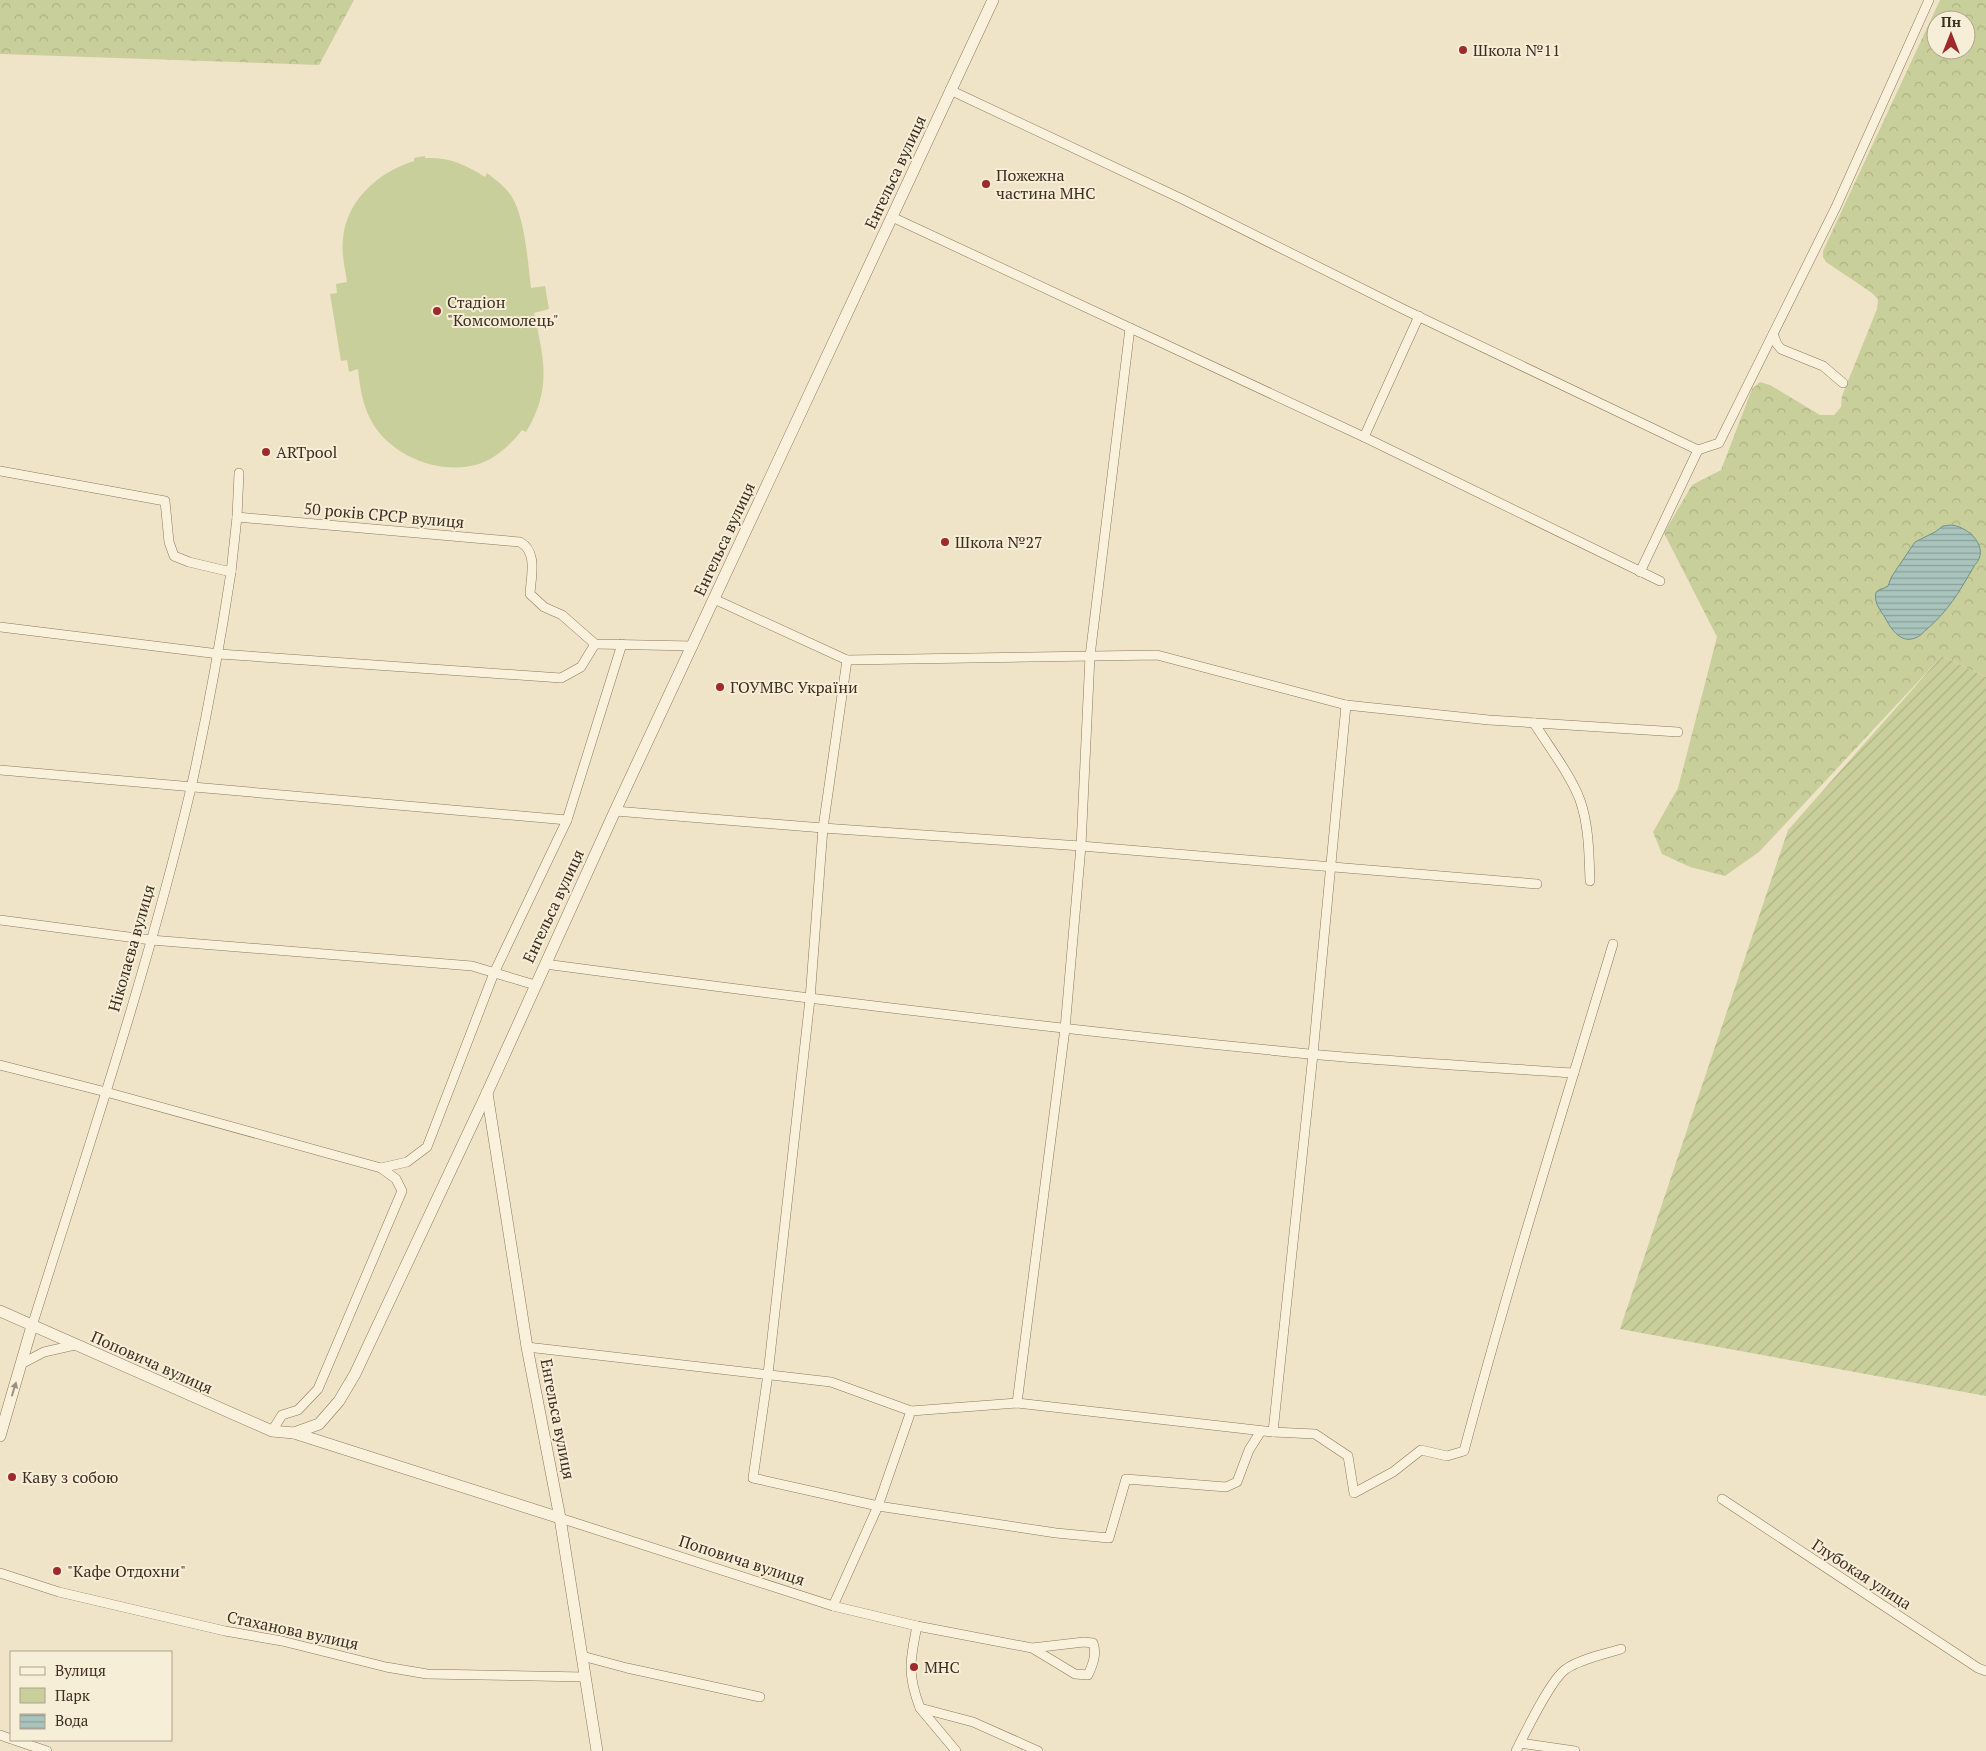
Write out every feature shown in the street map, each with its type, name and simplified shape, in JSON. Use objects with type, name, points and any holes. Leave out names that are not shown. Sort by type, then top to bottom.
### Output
[{"type":"street","name":"Енгельса вулиця","points":[[294,1433],[319,1424],[339,1401],[356,1374],[487,1093],[615,811],[993,0]]},
{"type":"street","points":[[950,90],[1182,199],[1419,316],[1698,450],[1719,443],[1836,207],[1929,0]]},
{"type":"street","points":[[892,217],[1364,436],[1660,581]]},
{"type":"street","points":[[1364,436],[1419,316]]},
{"type":"street","points":[[1016,1403],[1066,1029],[1081,846],[1090,656],[1130,328]]},
{"type":"street","points":[[1773,334],[1781,349],[1823,366],[1844,383]]},
{"type":"street","points":[[1640,572],[1698,450]]},
{"type":"street","points":[[0,471],[165,501],[169,542],[174,556],[189,562],[231,572]]},
{"type":"street","name":"Ніколаєва вулиця","points":[[0,1436],[151,940],[191,788],[219,654],[231,572],[237,517],[239,473]]},
{"type":"street","name":"50 років СРСР вулиця","points":[[237,517],[520,542],[527,546],[532,555],[530,594],[544,607],[562,615],[595,644]]},
{"type":"street","points":[[714,599],[846,660],[1158,655],[1346,705],[1489,720],[1678,732]]},
{"type":"street","points":[[0,627],[219,654],[561,678],[581,667],[595,644],[693,646]]},
{"type":"street","points":[[381,1168],[407,1162],[427,1147],[494,973],[567,820],[622,644]]},
{"type":"street","points":[[846,660],[823,828],[810,999],[768,1374],[752,1478],[878,1506],[1056,1533],[1109,1538],[1126,1480],[1226,1487],[1237,1482],[1249,1450],[1261,1431]]},
{"type":"street","points":[[1272,1432],[1313,1054],[1346,705]]},
{"type":"street","points":[[1534,723],[1562,767],[1579,799],[1587,830],[1590,881]]},
{"type":"street","points":[[0,770],[567,820]]},
{"type":"street","points":[[615,811],[1081,846],[1537,884]]},
{"type":"street","points":[[0,920],[151,940],[472,966],[535,985]]},
{"type":"street","points":[[528,1346],[831,1382],[911,1411],[1016,1403],[1261,1431],[1315,1434],[1348,1456],[1354,1493],[1393,1472],[1421,1450],[1447,1456],[1464,1452],[1495,1336],[1613,944]]},
{"type":"street","points":[[545,964],[810,999],[1066,1029],[1313,1054],[1574,1073]]},
{"type":"street","points":[[0,1065],[106,1092],[381,1168],[396,1179],[402,1191],[318,1389],[298,1410],[282,1415],[272,1431]]},
{"type":"street","name":"Енгельса вулиця","points":[[487,1093],[528,1346],[560,1518],[597,1751]]},
{"type":"street","name":"Поповича вулиця","points":[[0,1311],[272,1431],[294,1433]]},
{"type":"street","points":[[22,1364],[44,1352],[75,1345]]},
{"type":"street","points":[[833,1606],[878,1506],[911,1411]]},
{"type":"street","points":[[294,1433],[560,1518]]},
{"type":"street","name":"Глубокая улица","points":[[1722,1499],[1986,1672]]},
{"type":"street","name":"Поповича вулиця","points":[[560,1518],[833,1606],[917,1626],[1032,1648],[1084,1642],[1093,1643],[1095,1650],[1093,1665],[1088,1675],[1075,1674],[1032,1648]]},
{"type":"street","name":"Стаханова вулиця","points":[[0,1573],[59,1592],[225,1631],[282,1641],[419,1672],[490,1676],[585,1677]]},
{"type":"street","points":[[917,1626],[910,1661],[912,1688],[920,1708],[956,1751]]},
{"type":"street","points":[[1575,1751],[1518,1747],[1547,1694],[1566,1669],[1593,1657],[1621,1649]]},
{"type":"street","points":[[582,1656],[627,1668],[760,1697]]},
{"type":"street","points":[[920,1708],[973,1722],[1038,1751]]},
{"type":"street","points":[[18,1741],[46,1751]]},
{"type":"green space","points":[[0,0],[354,0],[319,65],[0,54]]},
{"type":"green space","points":[[1940,0],[1986,0],[1986,677],[1942,656],[1759,852],[1725,876],[1690,867],[1662,854],[1653,832],[1678,788],[1717,637],[1664,533],[1692,485],[1721,470],[1752,389],[1760,382],[1770,385],[1820,415],[1834,415],[1841,407],[1842,396],[1877,309],[1878,299],[1826,262],[1823,257],[1823,251],[1926,30],[1926,60],[1976,60],[1976,10],[1935,10]]},
{"type":"green space","name":"Стадіон \"Комсомолець\"","points":[[425,156],[425,158],[456,162],[471,168],[485,177],[487,173],[510,193],[523,228],[531,288],[545,286],[549,309],[534,313],[541,345],[544,374],[540,402],[526,432],[522,430],[512,442],[493,458],[470,466],[443,467],[429,464],[403,453],[381,435],[373,424],[364,404],[358,369],[349,372],[347,360],[341,361],[330,294],[337,293],[336,284],[347,282],[343,239],[345,225],[357,201],[366,190],[388,172],[414,161],[414,158]]},
{"type":"green space","points":[[1942,656],[1986,677],[1986,1396],[1620,1329],[1788,830]]},
{"type":"water","points":[[1951,525],[1962,528],[1973,536],[1980,547],[1979,559],[1942,615],[1920,636],[1911,639],[1903,638],[1893,630],[1879,608],[1875,597],[1876,592],[1888,586],[1892,576],[1915,542],[1943,526]]},
{"type":"place","name":"Школа №11","points":[[1463,50]]},
{"type":"place","name":"Пожежна частина МНС","points":[[986,184]]},
{"type":"place","name":"Стадіон \"Комсомолець\"","points":[[437,311]]},
{"type":"place","name":"ARTpool","points":[[266,452]]},
{"type":"place","name":"Школа №27","points":[[945,542]]},
{"type":"place","name":"ГОУМВС України","points":[[720,687]]},
{"type":"place","name":"Каву з собою","points":[[12,1477]]},
{"type":"place","name":"\"Кафе Отдохни\"","points":[[57,1571]]},
{"type":"place","name":"МНС","points":[[914,1667]]}]
